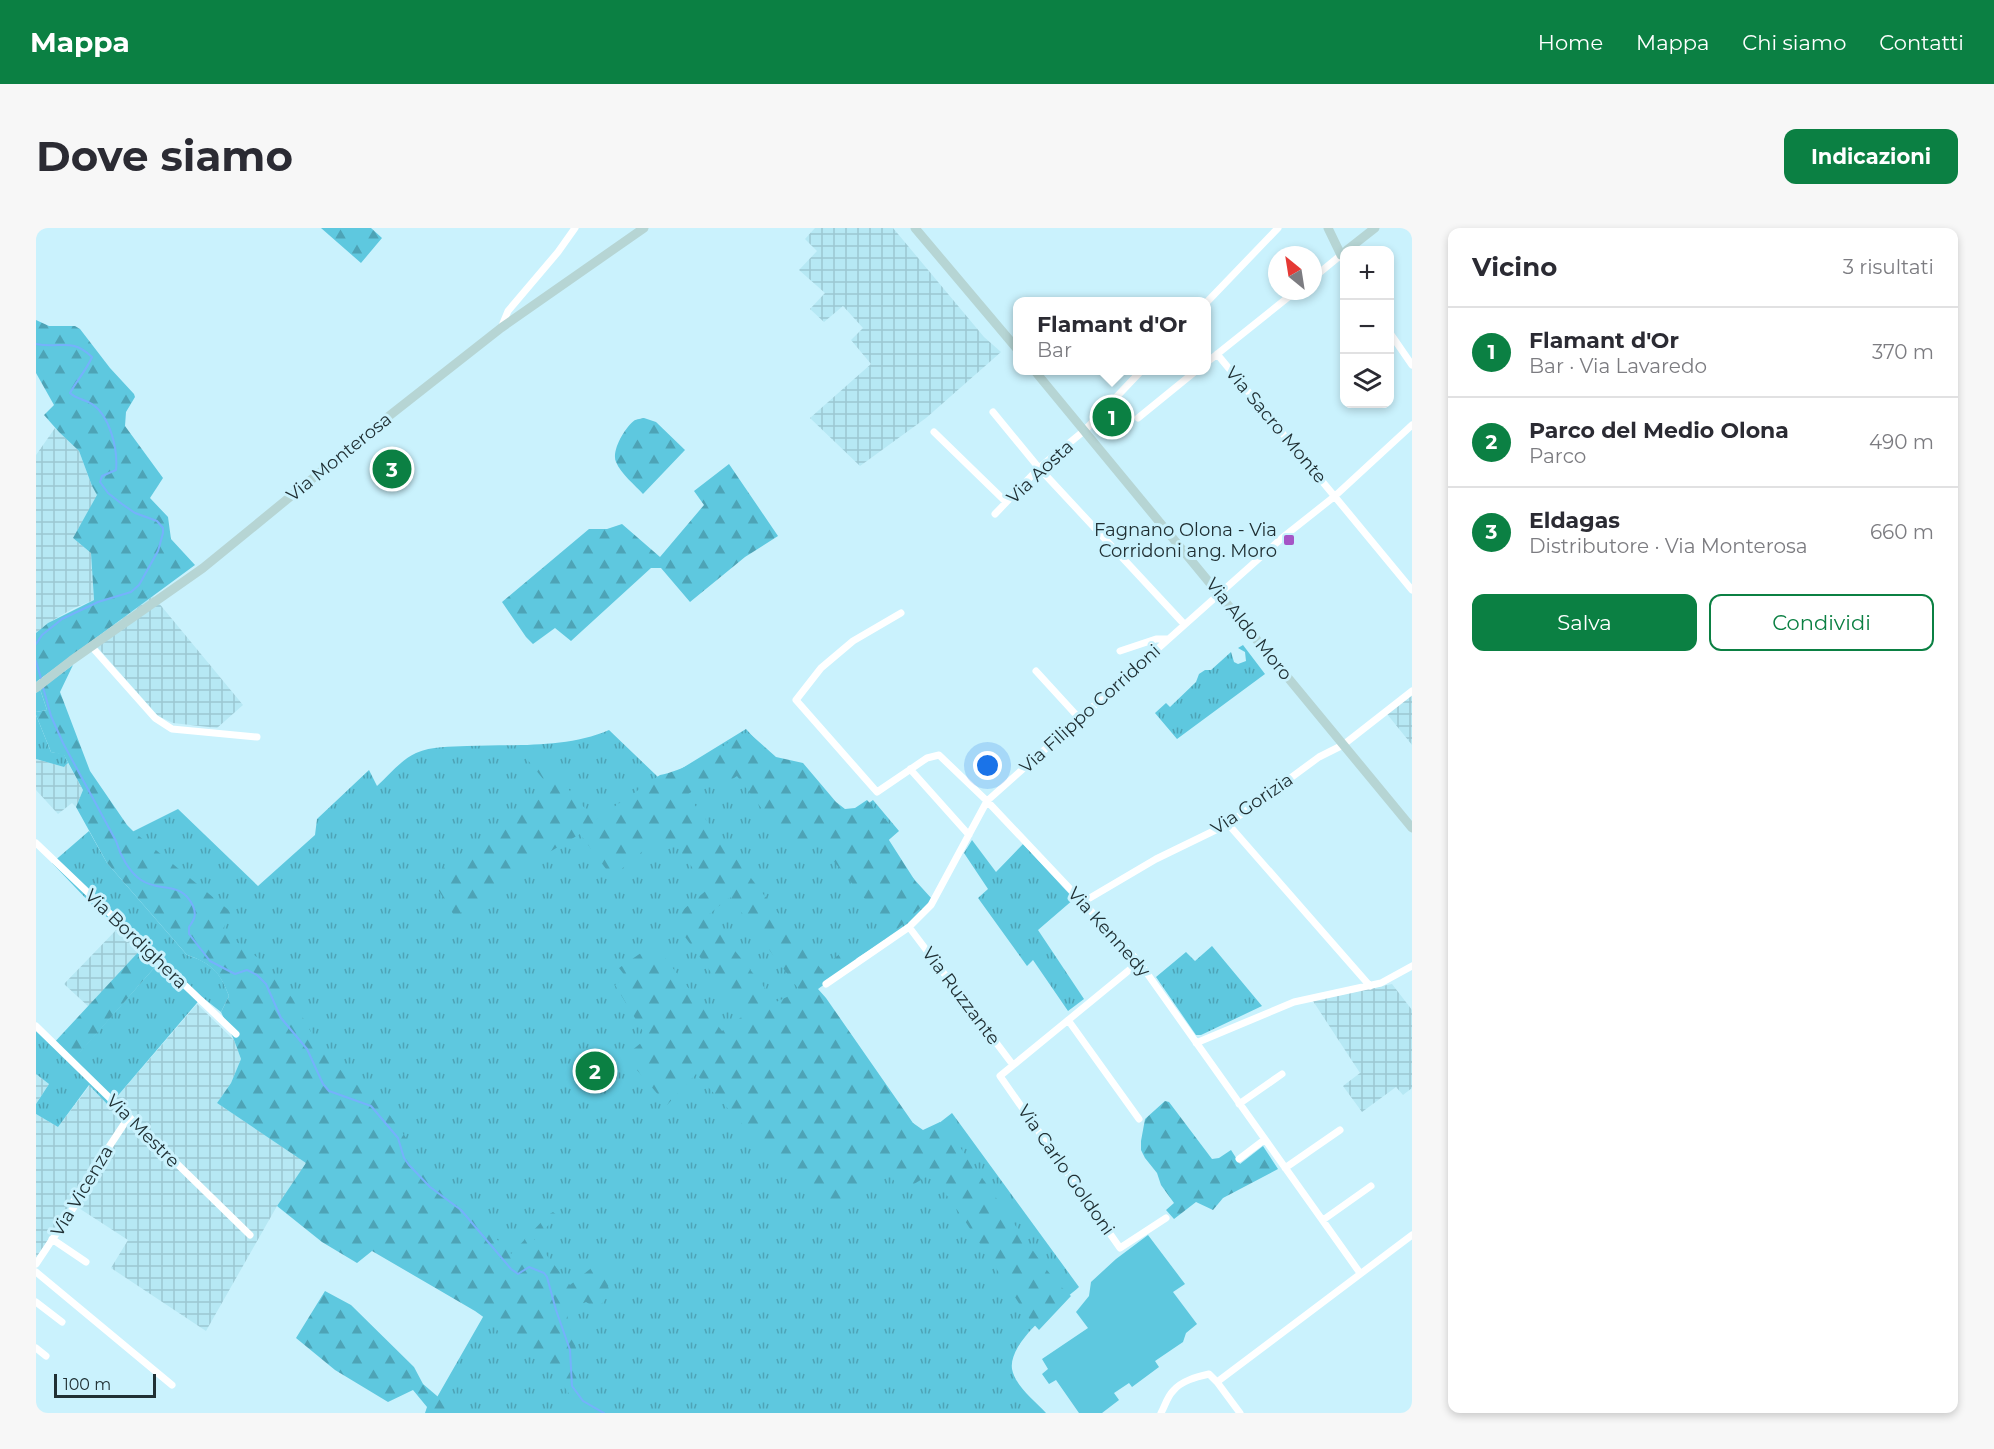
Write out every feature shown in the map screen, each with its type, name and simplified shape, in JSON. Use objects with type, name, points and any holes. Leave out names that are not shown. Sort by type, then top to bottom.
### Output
[{"type":"main road","name":"Via Monterosa","points":[[36,687],[203,568],[501,328],[644,228]]},
{"type":"main road","points":[[915,228],[1013,345]]},
{"type":"main road","points":[[1328,228],[1340,248]]},
{"type":"main road","points":[[1354,246],[1375,228]]},
{"type":"main road","name":"Via Aldo Moro","points":[[1038,375],[1412,828]]},
{"type":"street","points":[[501,328],[508,311],[558,252],[575,228]]},
{"type":"street","points":[[1211,298],[1278,228]]},
{"type":"street","points":[[1322,271],[1340,258]]},
{"type":"street","points":[[1211,359],[1285,300]]},
{"type":"street","points":[[1394,340],[1412,365]]},
{"type":"street","name":"Via Sacro Monte","points":[[1217,354],[1412,590]]},
{"type":"street","name":"Via Aosta","points":[[995,514],[1039,468],[1085,430],[1137,375]]},
{"type":"street","points":[[1138,418],[1191,375]]},
{"type":"street","points":[[993,412],[1039,468],[1184,624]]},
{"type":"street","name":"Via Filippo Corridoni","points":[[826,984],[909,927],[931,905],[987,801],[1282,538],[1335,496],[1412,425]]},
{"type":"street","points":[[934,432],[1006,502]]},
{"type":"street","points":[[901,613],[853,641],[821,668],[796,700],[877,792],[910,769],[969,835]]},
{"type":"street","name":"Via Filippo Corridoni","points":[[1120,651],[1156,639],[1168,639]]},
{"type":"street","points":[[91,646],[155,718],[172,729],[257,736]]},
{"type":"street","points":[[1036,671],[1079,718]]},
{"type":"street","name":"Via Gorizia","points":[[1083,902],[1156,859],[1228,824],[1319,758],[1343,744],[1412,691]]},
{"type":"street","name":"Via Kennedy","points":[[910,769],[927,758],[939,754],[987,801],[1139,962],[1360,1273]]},
{"type":"street","points":[[1228,824],[1370,986]]},
{"type":"street","name":"Via Bordighera","points":[[36,843],[236,1034]]},
{"type":"street","name":"Via Ruzzante","points":[[909,927],[1013,1065]]},
{"type":"street","points":[[1013,1065],[1139,962]]},
{"type":"street","points":[[1196,1043],[1294,1002],[1370,986],[1392,978],[1412,966]]},
{"type":"street","points":[[1068,1020],[1139,1119]]},
{"type":"street","name":"Via Mestre","points":[[36,1026],[250,1235]]},
{"type":"street","name":"Via Carlo Goldoni","points":[[1013,1065],[1000,1077],[1120,1248],[1166,1218]]},
{"type":"street","points":[[1239,1104],[1282,1074]]},
{"type":"street","name":"Via Vicenza","points":[[36,1264],[74,1207],[74,1200],[128,1118]]},
{"type":"street","points":[[1285,1168],[1340,1130]]},
{"type":"street","points":[[1239,1160],[1264,1140]]},
{"type":"street","points":[[1323,1220],[1371,1186]]},
{"type":"street","points":[[1217,1382],[1412,1235]]},
{"type":"street","points":[[52,1239],[86,1262]]},
{"type":"street","points":[[36,1272],[172,1385]]},
{"type":"street","points":[[36,1302],[62,1322]]},
{"type":"street","points":[[36,1348],[46,1356]]},
{"type":"street","points":[[1161,1413],[1172,1391],[1194,1378],[1209,1374],[1240,1413]]},
{"type":"shaded area","points":[[815,228],[893,228],[984,337],[1001,352],[926,418],[860,466],[810,418],[871,364],[851,340],[863,328],[843,306],[824,322],[810,309],[825,293],[799,270],[817,251],[805,239]]},
{"type":"shaded area","points":[[55,428],[79,451],[92,486],[98,495],[73,538],[91,553],[94,600],[74,608],[36,633],[36,455]]},
{"type":"shaded area","points":[[153,596],[243,705],[217,728],[173,723],[158,716],[92,641]]},
{"type":"shaded area","points":[[1412,695],[1412,745],[1387,714]]},
{"type":"shaded area","points":[[36,759],[64,767],[68,763],[83,790],[76,807],[72,803],[58,814],[36,790]]},
{"type":"shaded area","points":[[119,927],[143,947],[89,1007],[64,984]]},
{"type":"shaded area","points":[[1392,984],[1412,1010],[1412,1088],[1403,1095],[1396,1087],[1362,1112],[1343,1086],[1360,1073],[1313,1001]]},
{"type":"shaded area","points":[[197,1004],[234,1040],[241,1059],[231,1083],[217,1103],[307,1163],[277,1206],[206,1331],[111,1268],[128,1240],[71,1203],[36,1259],[36,1114],[58,1127],[90,1085],[110,1105]]},
{"type":"shaded area","points":[[36,1074],[49,1084],[36,1104]]},
{"type":"green space","points":[[321,228],[371,228],[382,238],[361,263]]},
{"type":"green space","points":[[36,320],[49,326],[75,326],[80,329],[110,368],[134,394],[135,397],[126,412],[125,426],[163,478],[150,498],[168,517],[171,539],[195,565],[36,682],[36,633],[48,623],[94,600],[91,553],[73,538],[97,495],[79,451],[44,415],[54,405],[36,373]]},
{"type":"green space","points":[[644,418],[656,422],[685,450],[643,494],[621,471],[616,462],[615,452],[627,428],[635,420]]},
{"type":"green space","points":[[729,464],[778,536],[745,557],[690,602],[661,568],[651,568],[571,641],[555,628],[533,644],[526,637],[502,602],[589,529],[607,529],[622,524],[660,557],[704,505],[694,491]]},
{"type":"green space","points":[[1243,645],[1265,674],[1177,739],[1155,713],[1166,703],[1170,707],[1196,682],[1199,674],[1205,670],[1211,670],[1231,652],[1234,662],[1238,664],[1246,661],[1245,652],[1238,648]]},
{"type":"green space","points":[[73,665],[60,692],[90,771],[134,832],[231,912],[222,931],[258,958],[271,971],[292,998],[312,1034],[344,1074],[384,1107],[426,1166],[511,1254],[553,1212],[558,1216],[534,1239],[570,1285],[599,1262],[621,1281],[608,1286],[610,1294],[597,1309],[586,1302],[566,1311],[578,1356],[580,1393],[604,1413],[579,1413],[579,1408],[547,1362],[500,1333],[475,1311],[372,1251],[357,1263],[322,1242],[277,1206],[306,1163],[217,1103],[231,1083],[241,1059],[221,1012],[229,996],[226,988],[214,970],[202,961],[187,955],[107,863],[76,807],[83,790],[64,755],[51,752],[36,715],[36,712],[47,710],[40,689]]},
{"type":"green space","points":[[40,689],[47,710],[36,712],[36,693]]},
{"type":"green space","points":[[36,715],[51,752],[64,754],[68,763],[64,767],[36,759]]},
{"type":"green space","points":[[746,729],[835,827],[873,800],[899,831],[883,845],[932,899],[911,922],[895,934],[813,986],[920,1138],[952,1113],[1079,1287],[1026,1335],[1013,1358],[1012,1369],[1017,1381],[1046,1413],[428,1413],[511,1268],[116,840],[178,809],[258,886],[315,835],[317,819],[369,770],[377,786],[405,760],[422,751],[448,747],[557,743],[609,730],[658,777],[676,772]]},
{"type":"green space","points":[[749,733],[776,757],[803,763],[836,802],[845,809],[855,808],[867,800],[894,829],[887,837],[928,901],[893,933],[817,841],[804,850],[768,817],[737,776],[728,782],[715,775],[687,795],[821,969],[847,948],[853,950],[857,960],[818,989],[913,1123],[923,1130],[940,1122],[1045,1267],[1071,1296],[1039,1330],[936,1180],[929,1175],[904,1190],[884,1171],[826,1210],[783,1168],[696,1074],[667,1105],[625,1056],[647,1038],[615,985],[626,977],[619,968],[654,944],[722,1031],[743,1016],[672,919],[708,889],[678,848],[657,839],[612,877],[580,834],[536,860],[455,917],[431,878],[459,855],[552,790],[518,748],[532,747],[595,820],[660,775],[693,763]],"holes":[[[730,897],[800,991],[776,1002],[707,916]]]},
{"type":"green space","points":[[89,831],[107,863],[187,955],[214,969],[229,996],[221,1012],[202,997],[109,1106],[89,1085],[58,1127],[36,1114],[36,1104],[49,1084],[36,1074],[36,1031],[70,1063],[162,959],[95,908],[52,863]]},
{"type":"green space","points":[[972,840],[996,872],[1023,844],[1074,899],[1038,930],[1084,999],[1068,1011],[1033,960],[1027,966],[978,898],[988,889],[964,853]]},
{"type":"green space","points":[[1212,946],[1262,1006],[1201,1035],[1196,1035],[1156,977],[1186,952],[1195,961]]},
{"type":"green space","points":[[143,947],[162,959],[70,1064],[51,1046]]},
{"type":"green space","points":[[1165,1101],[1169,1102],[1212,1159],[1219,1158],[1231,1150],[1240,1164],[1263,1146],[1278,1169],[1223,1198],[1213,1210],[1196,1202],[1174,1219],[1166,1210],[1174,1203],[1141,1150],[1145,1119]]},
{"type":"green space","points":[[1148,1235],[1185,1284],[1173,1292],[1197,1324],[1186,1333],[1183,1342],[1155,1361],[1159,1367],[1132,1387],[1129,1383],[1114,1393],[1119,1400],[1102,1413],[1079,1413],[1056,1380],[1049,1384],[1042,1374],[1048,1369],[1042,1359],[1088,1328],[1076,1312],[1089,1296],[1091,1282],[1116,1259]]},
{"type":"green space","points":[[325,1291],[351,1305],[414,1367],[423,1384],[457,1413],[425,1413],[427,1407],[413,1390],[388,1402],[335,1370],[296,1338]]},
{"type":"waterway","points":[[36,344],[72,345],[92,357],[70,393],[98,409],[104,416],[112,434],[116,453],[116,470],[102,476],[100,482],[108,493],[122,504],[135,513],[157,521],[163,528],[158,551],[139,585],[131,592],[98,602],[62,619],[42,635],[36,644]]},
{"type":"waterway","points":[[36,661],[42,682]]},
{"type":"waterway","points":[[43,687],[51,716],[63,743],[129,868],[148,884],[176,890],[188,898],[195,912],[194,920],[189,927],[189,934],[210,961],[235,974],[247,970],[257,975],[266,984],[281,1018],[307,1049],[323,1084],[329,1091],[371,1106],[398,1138],[404,1158],[409,1165],[430,1187],[461,1210],[511,1269],[518,1274],[529,1267],[544,1273],[570,1350],[572,1386],[583,1401],[604,1413]]},
{"type":"place","name":"Flamant d'Or","points":[[1112,417]]},
{"type":"place","name":"Eldagas","points":[[392,469]]},
{"type":"place","name":"Fagnano Olona - Via Corridoni ang. Moro","points":[[1289,540]]},
{"type":"place","name":"Parco del Medio Olona","points":[[595,1071]]}]
